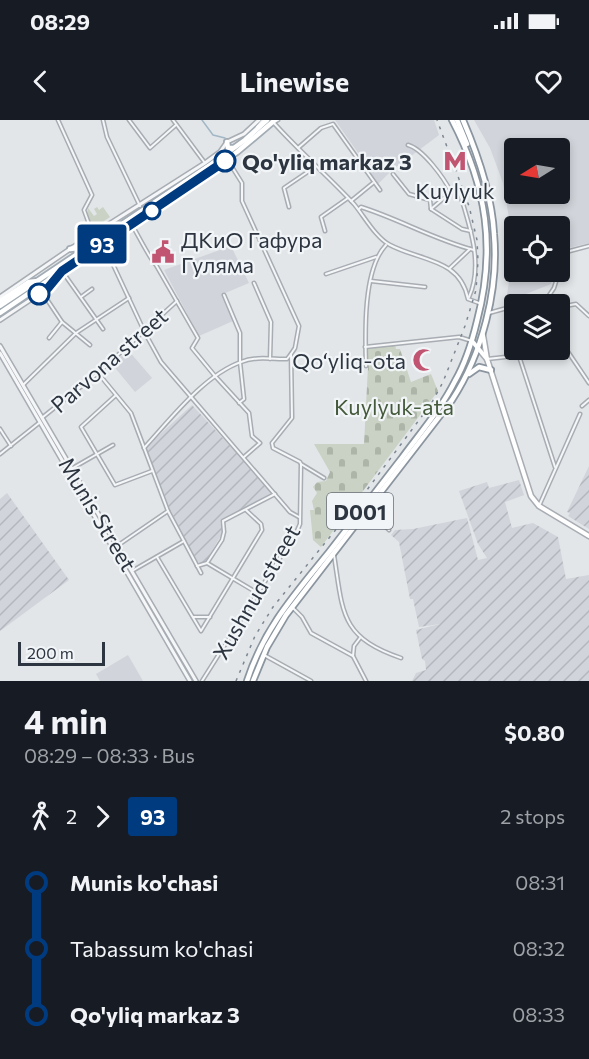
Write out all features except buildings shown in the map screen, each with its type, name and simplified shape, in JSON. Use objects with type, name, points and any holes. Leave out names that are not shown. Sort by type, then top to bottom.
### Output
[{"type":"main road","points":[[0,314],[87,247],[245,140],[263,120]]},
{"type":"main road","name":"D001","points":[[253,681],[280,623],[334,555],[443,401],[461,370],[472,341],[487,271],[488,244],[484,211],[465,138],[457,120]]},
{"type":"main road","name":"D001","points":[[247,681],[258,652],[275,621],[452,400],[467,376],[487,314],[495,262],[494,225],[480,166],[457,120]]},
{"type":"main road","points":[[0,306],[62,271],[132,224],[227,159],[275,121]]},
{"type":"main road","points":[[227,142],[227,147],[233,148]]},
{"type":"main road","points":[[70,249],[79,245],[87,247]]},
{"type":"main road","points":[[73,257],[79,245]]},
{"type":"main road","points":[[0,299],[29,282],[39,283]]},
{"type":"main road","points":[[39,283],[42,292]]},
{"type":"main road","points":[[482,332],[491,370],[528,488],[539,506],[589,536]]},
{"type":"main road","points":[[472,341],[488,359]]},
{"type":"main road","points":[[467,376],[480,367],[491,370]]},
{"type":"street","points":[[58,120],[92,195],[84,210],[93,235]]},
{"type":"street","points":[[103,120],[106,137],[140,206]]},
{"type":"street","points":[[129,120],[150,148],[176,125]]},
{"type":"street","points":[[173,120],[205,163]]},
{"type":"street","points":[[79,245],[205,163],[220,152],[227,142],[244,134],[263,120]]},
{"type":"street","points":[[275,121],[315,167],[351,201],[387,244],[450,268],[463,282],[468,299]]},
{"type":"street","points":[[298,148],[321,128],[333,123],[380,190]]},
{"type":"street","points":[[408,145],[415,147],[443,176],[451,192]]},
{"type":"street","points":[[144,448],[215,376],[240,362],[253,359],[287,359],[295,348],[299,326],[242,201],[243,183],[227,159]]},
{"type":"street","points":[[290,207],[284,188],[315,167]]},
{"type":"street","points":[[393,174],[409,194],[430,200],[430,209]]},
{"type":"street","points":[[351,201],[373,183]]},
{"type":"street","points":[[430,209],[451,192],[459,191],[471,231],[474,271],[472,290],[468,299]]},
{"type":"street","points":[[325,231],[321,217],[348,198]]},
{"type":"street","points":[[358,209],[361,207],[371,210],[472,250]]},
{"type":"street","points":[[430,209],[462,229],[471,231]]},
{"type":"street","points":[[132,224],[148,250],[151,261],[156,265],[198,338],[192,348],[249,413],[252,436],[260,443],[244,457]]},
{"type":"street","points":[[103,243],[144,333],[161,362],[290,512],[299,517]]},
{"type":"street","points":[[366,366],[366,305],[376,257],[387,244]]},
{"type":"street","points":[[570,251],[589,246]]},
{"type":"street","points":[[0,299],[70,249]]},
{"type":"street","points":[[450,268],[472,250]]},
{"type":"street","points":[[326,274],[376,257]]},
{"type":"street","points":[[0,320],[42,292],[62,271],[103,329]]},
{"type":"street","points":[[371,281],[425,287]]},
{"type":"street","points":[[254,283],[271,322],[270,359]]},
{"type":"street","points":[[81,297],[92,289]]},
{"type":"street","points":[[42,292],[62,322],[90,345]]},
{"type":"street","points":[[224,295],[240,333],[244,399],[239,403]]},
{"type":"street","points":[[21,387],[76,333],[129,298]]},
{"type":"street","points":[[468,299],[481,304]]},
{"type":"street","name":"Parvona street","points":[[0,454],[98,373],[177,301]]},
{"type":"street","points":[[570,305],[576,304],[589,316]]},
{"type":"street","points":[[487,314],[504,309]]},
{"type":"street","points":[[49,338],[62,322]]},
{"type":"street","points":[[365,347],[459,337],[472,341]]},
{"type":"street","name":"Munis Street","points":[[0,346],[73,482],[195,680]]},
{"type":"street","name":"Munis Street","points":[[0,353],[21,387]]},
{"type":"street","points":[[291,354],[292,418],[272,443],[273,448],[324,478]]},
{"type":"street","points":[[570,355],[589,383]]},
{"type":"street","points":[[488,359],[504,358]]},
{"type":"street","points":[[519,360],[555,467]]},
{"type":"street","points":[[98,373],[131,413],[168,511],[201,573]]},
{"type":"street","points":[[116,395],[81,427],[116,485],[152,471]]},
{"type":"street","points":[[582,406],[589,400]]},
{"type":"street","points":[[539,506],[580,414]]},
{"type":"street","name":"Munis Street","points":[[40,421],[78,479],[115,548],[132,571],[190,681]]},
{"type":"street","points":[[0,429],[11,446]]},
{"type":"street","points":[[71,469],[113,445]]},
{"type":"street","name":"Xushnud street","points":[[202,681],[297,531],[300,524],[303,465]]},
{"type":"street","points":[[73,482],[78,479]]},
{"type":"street","points":[[197,566],[207,563],[222,540],[224,521],[276,494]]},
{"type":"street","points":[[366,509],[388,530]]},
{"type":"street","points":[[158,557],[201,631],[262,530],[261,524],[246,510]]},
{"type":"street","points":[[115,548],[168,511]]},
{"type":"street","points":[[94,516],[98,514]]},
{"type":"street","points":[[132,571],[184,541]]},
{"type":"street","points":[[334,555],[340,595],[350,626],[370,646],[401,658]]},
{"type":"street","points":[[207,563],[259,594]]},
{"type":"street","points":[[292,607],[302,617],[310,633],[353,656]]},
{"type":"street","points":[[193,617],[210,617]]},
{"type":"street","points":[[360,638],[354,646],[353,656],[366,681]]},
{"type":"street","points":[[264,654],[311,681]]},
{"type":"street","points":[[190,681],[195,680]]},
{"type":"shaded area","points":[[335,120],[434,120],[439,135],[391,171],[376,186],[368,167]]},
{"type":"shaded area","points":[[474,120],[589,120],[589,243],[570,248],[570,216],[509,216],[507,204],[570,204],[570,138],[504,138],[504,189],[490,148]]},
{"type":"shaded area","points":[[231,246],[249,283],[223,294],[233,321],[199,336],[164,270]]},
{"type":"shaded area","points":[[509,282],[552,282],[526,294],[507,294]]},
{"type":"shaded area","points":[[128,350],[152,378],[135,392],[112,364]]},
{"type":"shaded area","points":[[192,405],[273,492],[220,522],[223,532],[206,561],[201,563],[197,561],[170,510],[145,448]]},
{"type":"shaded area","points":[[589,466],[589,529],[568,516],[570,513],[567,512]]},
{"type":"shaded area","points":[[519,480],[524,495],[505,502],[512,528],[533,523],[558,537],[566,579],[589,575],[589,681],[412,681],[416,673],[426,670],[416,630],[440,624],[419,627],[413,599],[410,599],[399,542],[391,535],[395,530],[413,529],[467,518],[478,560],[487,558],[478,544],[459,491],[487,482],[489,488]]},
{"type":"shaded area","points":[[7,493],[69,580],[0,631],[0,499]]},
{"type":"shaded area","points":[[128,655],[143,681],[100,681],[96,674]]},
{"type":"green space","points":[[97,207],[99,210],[103,207],[110,217],[92,229],[87,214],[88,208],[94,216],[97,214],[94,209]]},
{"type":"green space","name":"Kuylyuk-ata","points":[[395,345],[396,349],[400,349],[411,382],[431,374],[438,391],[321,547],[313,540],[310,510],[314,510],[312,501],[317,493],[313,487],[317,482],[326,481],[330,472],[314,444],[364,444],[367,348]]},
{"type":"green space","points":[[120,554],[179,656],[178,657],[118,555]]},
{"type":"waterway","points":[[202,120],[213,135],[225,138]]},
{"type":"railway","points":[[236,681],[255,636],[273,607],[355,506],[431,404],[443,382],[465,326],[476,290],[477,240],[469,206],[437,120]]},
{"type":"bus line","name":"93","points":[[39,294],[48,288],[62,271],[225,161]]},
{"type":"place","name":"Qo'yliq markaz 3","points":[[225,161]]},
{"type":"place","name":"Kuylyuk","points":[[455,161]]},
{"type":"place","name":"ДКиО Гафура Гуляма","points":[[163,252]]},
{"type":"place","name":"Qo‘yliq-ota","points":[[424,360]]}]
